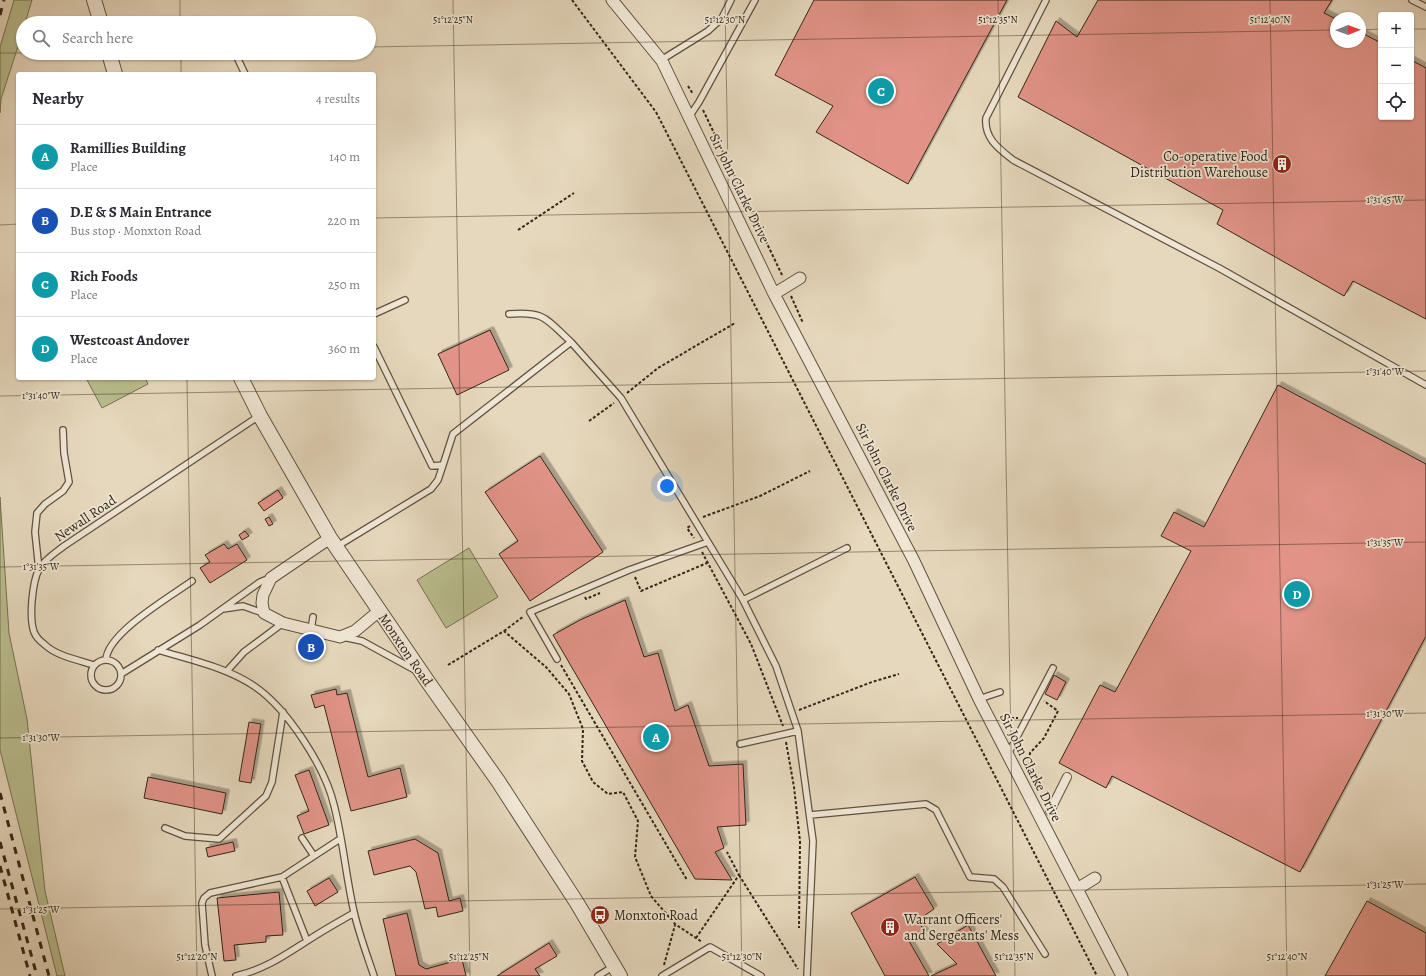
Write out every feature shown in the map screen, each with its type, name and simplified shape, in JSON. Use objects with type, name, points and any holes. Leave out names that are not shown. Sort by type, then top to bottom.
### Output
[{"type":"street","points":[[94,0],[98,16]]},
{"type":"street","name":"Sir John Clarke Drive","points":[[612,0],[664,59],[689,118],[774,294],[984,697],[1008,754],[1122,976]]},
{"type":"street","points":[[111,60],[114,72]]},
{"type":"street","points":[[774,294],[800,278]]},
{"type":"street","name":"Monxton Road","points":[[242,380],[260,416],[332,543],[498,781],[577,903],[617,971]]},
{"type":"street","points":[[332,543],[271,578],[263,595],[262,603],[264,613],[283,623],[340,637],[355,631],[379,611]]},
{"type":"street","points":[[1050,811],[1067,777]]},
{"type":"street","points":[[1077,889],[1095,878]]},
{"type":"lane","points":[[664,59],[708,30],[722,18],[731,0]]},
{"type":"lane","points":[[689,118],[700,102],[755,0]]},
{"type":"lane","points":[[1046,0],[986,118],[985,128],[993,143],[1013,160],[1219,268],[1426,385]]},
{"type":"lane","points":[[1412,0],[1426,7]]},
{"type":"lane","points":[[239,60],[244,72]]},
{"type":"lane","points":[[376,313],[405,300]]},
{"type":"lane","points":[[509,314],[528,312],[544,317],[571,342],[622,398],[744,600],[776,666],[798,731],[813,841],[807,976]]},
{"type":"lane","points":[[332,543],[431,490],[438,480],[453,434],[571,342]]},
{"type":"lane","points":[[376,351],[432,466],[443,465]]},
{"type":"lane","name":"Newall Road","points":[[94,665],[62,655],[45,646],[35,635],[32,624],[33,596],[39,570],[46,559],[260,416]]},
{"type":"lane","points":[[39,570],[35,532],[37,513],[44,504],[63,492],[69,482],[64,453],[63,430]]},
{"type":"lane","points":[[557,659],[530,612],[581,589],[708,542]]},
{"type":"lane","points":[[744,600],[847,548]]},
{"type":"lane","points":[[121,674],[200,625],[223,609],[234,599],[260,582],[271,578]]},
{"type":"lane","points":[[106,660],[108,648],[123,630],[192,581]]},
{"type":"lane","points":[[223,609],[243,606],[252,607],[264,613]]},
{"type":"lane","points":[[311,630],[313,617]]},
{"type":"lane","points":[[227,671],[244,652],[283,623]]},
{"type":"lane","points":[[340,637],[362,641],[383,651],[409,665],[428,682]]},
{"type":"lane","points":[[158,650],[227,671],[254,686],[283,712],[307,746],[325,780],[334,804],[354,913],[374,976]]},
{"type":"lane","points":[[106,660],[118,666],[121,674],[119,684],[107,691],[98,689],[92,682],[91,673],[94,665],[106,660]]},
{"type":"lane","points":[[1008,754],[1053,668]]},
{"type":"lane","points":[[984,697],[1000,692]]},
{"type":"lane","points":[[165,828],[184,836],[219,839],[266,796],[272,782],[283,712]]},
{"type":"lane","points":[[740,744],[798,731]]},
{"type":"lane","points":[[810,815],[926,804],[936,810],[970,877],[994,879],[1003,887],[1045,954]]},
{"type":"lane","points":[[302,838],[314,856]]},
{"type":"lane","points":[[212,976],[206,946],[202,903],[204,898],[210,893],[282,877],[340,839]]},
{"type":"lane","points":[[282,877],[307,940]]},
{"type":"lane","points":[[236,976],[265,967],[279,960],[307,940],[354,913]]},
{"type":"lane","points":[[662,976],[710,947],[762,976]]},
{"type":"lane","points":[[598,976],[617,971]]},
{"type":"path","points":[[572,0],[656,112],[1097,976]]},
{"type":"path","points":[[687,85],[700,102],[805,327]]},
{"type":"path","points":[[518,230],[574,193]]},
{"type":"path","points":[[589,421],[622,398],[658,368],[735,324]]},
{"type":"path","points":[[799,932],[800,841],[794,787],[785,735],[776,704],[751,644],[699,546],[687,528],[695,520],[760,496],[810,471]]},
{"type":"path","points":[[628,580],[635,577],[640,591],[707,563]]},
{"type":"path","points":[[581,589],[586,599],[600,593]]},
{"type":"path","points":[[448,665],[504,631],[530,612]]},
{"type":"path","points":[[504,631],[546,667],[569,694],[582,729],[582,761],[593,782],[608,794],[623,792],[638,821],[635,857],[651,896],[675,924],[710,947]]},
{"type":"path","points":[[557,659],[687,880]]},
{"type":"path","points":[[792,713],[872,682],[899,674]]},
{"type":"path","points":[[1028,771],[1030,753],[1044,738],[1058,711],[1038,696]]},
{"type":"path","points":[[984,697],[1000,718],[1018,718],[1021,711]]},
{"type":"path","points":[[726,852],[799,970],[799,963]]},
{"type":"path","points":[[696,938],[739,875]]},
{"type":"path","points":[[663,969],[675,924]]},
{"type":"green space","points":[[14,0],[32,0],[27,16],[16,16],[16,53],[1,99],[0,113],[0,47]]},
{"type":"green space","points":[[87,380],[146,380],[148,384],[102,408]]},
{"type":"green space","points":[[0,497],[9,633],[27,719],[45,891],[65,976],[57,976],[0,750]]},
{"type":"green space","points":[[469,548],[498,597],[446,628],[417,580]]},
{"type":"building","points":[[814,0],[1007,0],[908,184],[816,132],[833,106],[775,75]]},
{"type":"building","name":"Co-operative Food Distribution Warehouse","points":[[1098,0],[1332,0],[1324,13],[1330,16],[1330,48],[1366,48],[1366,35],[1378,41],[1378,120],[1414,120],[1414,62],[1426,68],[1426,319],[1353,281],[1344,296],[1217,224],[1223,210],[1018,97],[1056,21],[1077,37]]},
{"type":"building","points":[[490,330],[509,370],[457,395],[438,354]]},
{"type":"building","points":[[1278,385],[1426,464],[1426,636],[1300,872],[1112,776],[1106,788],[1059,763],[1100,685],[1115,692],[1191,551],[1161,536],[1174,512],[1204,527]]},
{"type":"building","points":[[540,456],[603,552],[530,601],[499,554],[518,541],[485,492]]},
{"type":"building","points":[[278,490],[283,498],[264,511],[258,503]]},
{"type":"building","points":[[269,517],[273,524],[269,526],[265,519]]},
{"type":"building","points":[[245,531],[249,536],[242,540],[239,535]]},
{"type":"building","points":[[224,544],[228,549],[237,544],[247,560],[210,583],[200,568],[210,562],[205,555]]},
{"type":"building","points":[[625,600],[644,657],[658,653],[675,711],[688,705],[709,766],[743,764],[746,825],[717,827],[724,848],[715,852],[732,880],[695,879],[553,635],[580,620]]},
{"type":"building","points":[[1054,675],[1066,682],[1057,700],[1045,694]]},
{"type":"building","points":[[336,689],[337,695],[347,693],[368,777],[400,768],[407,797],[351,811],[324,705],[315,708],[311,695]]},
{"type":"building","points":[[249,722],[261,724],[251,783],[239,781]]},
{"type":"building","points":[[309,770],[329,825],[304,834],[297,816],[309,811],[295,775]]},
{"type":"building","points":[[148,777],[226,793],[222,814],[144,798]]},
{"type":"building","points":[[415,839],[438,853],[449,901],[460,898],[463,911],[438,917],[436,907],[425,909],[416,872],[410,866],[374,875],[368,851]]},
{"type":"building","points":[[233,842],[235,851],[208,857],[206,848]]},
{"type":"building","name":"Warrant Officers' and Sergeants' Mess","points":[[915,877],[934,909],[918,920],[925,933],[909,941],[929,976],[885,976],[851,913]]},
{"type":"building","points":[[329,878],[338,892],[315,906],[307,891]]},
{"type":"building","points":[[279,892],[283,935],[266,936],[266,942],[234,945],[236,960],[224,961],[217,898]]},
{"type":"building","points":[[1367,901],[1426,933],[1426,976],[1325,976]]},
{"type":"building","points":[[407,913],[419,965],[426,969],[462,959],[466,976],[396,976],[383,919]]},
{"type":"building","name":"Warrant Officers' and Sergeants' Mess","points":[[968,925],[996,976],[931,976],[957,964],[937,944]]},
{"type":"building","points":[[549,943],[557,956],[535,969],[540,976],[497,976]]},
{"type":"railway","points":[[0,15],[4,0]]},
{"type":"railway","points":[[0,793],[49,976]]},
{"type":"railway","points":[[0,842],[37,976]]},
{"type":"railway","points":[[0,866],[30,976]]},
{"type":"place","name":"Rich Foods","points":[[881,91]]},
{"type":"place","name":"Co-operative Food Distribution Warehouse","points":[[1282,164]]},
{"type":"place","name":"Westcoast Andover","points":[[1297,594]]},
{"type":"place","name":"D.E & S Main Entrance","points":[[311,647]]},
{"type":"place","name":"Ramillies Building","points":[[656,737]]},
{"type":"place","name":"Monxton Road","points":[[600,915]]},
{"type":"place","name":"Warrant Officers' and Sergeants' Mess","points":[[890,927]]}]
